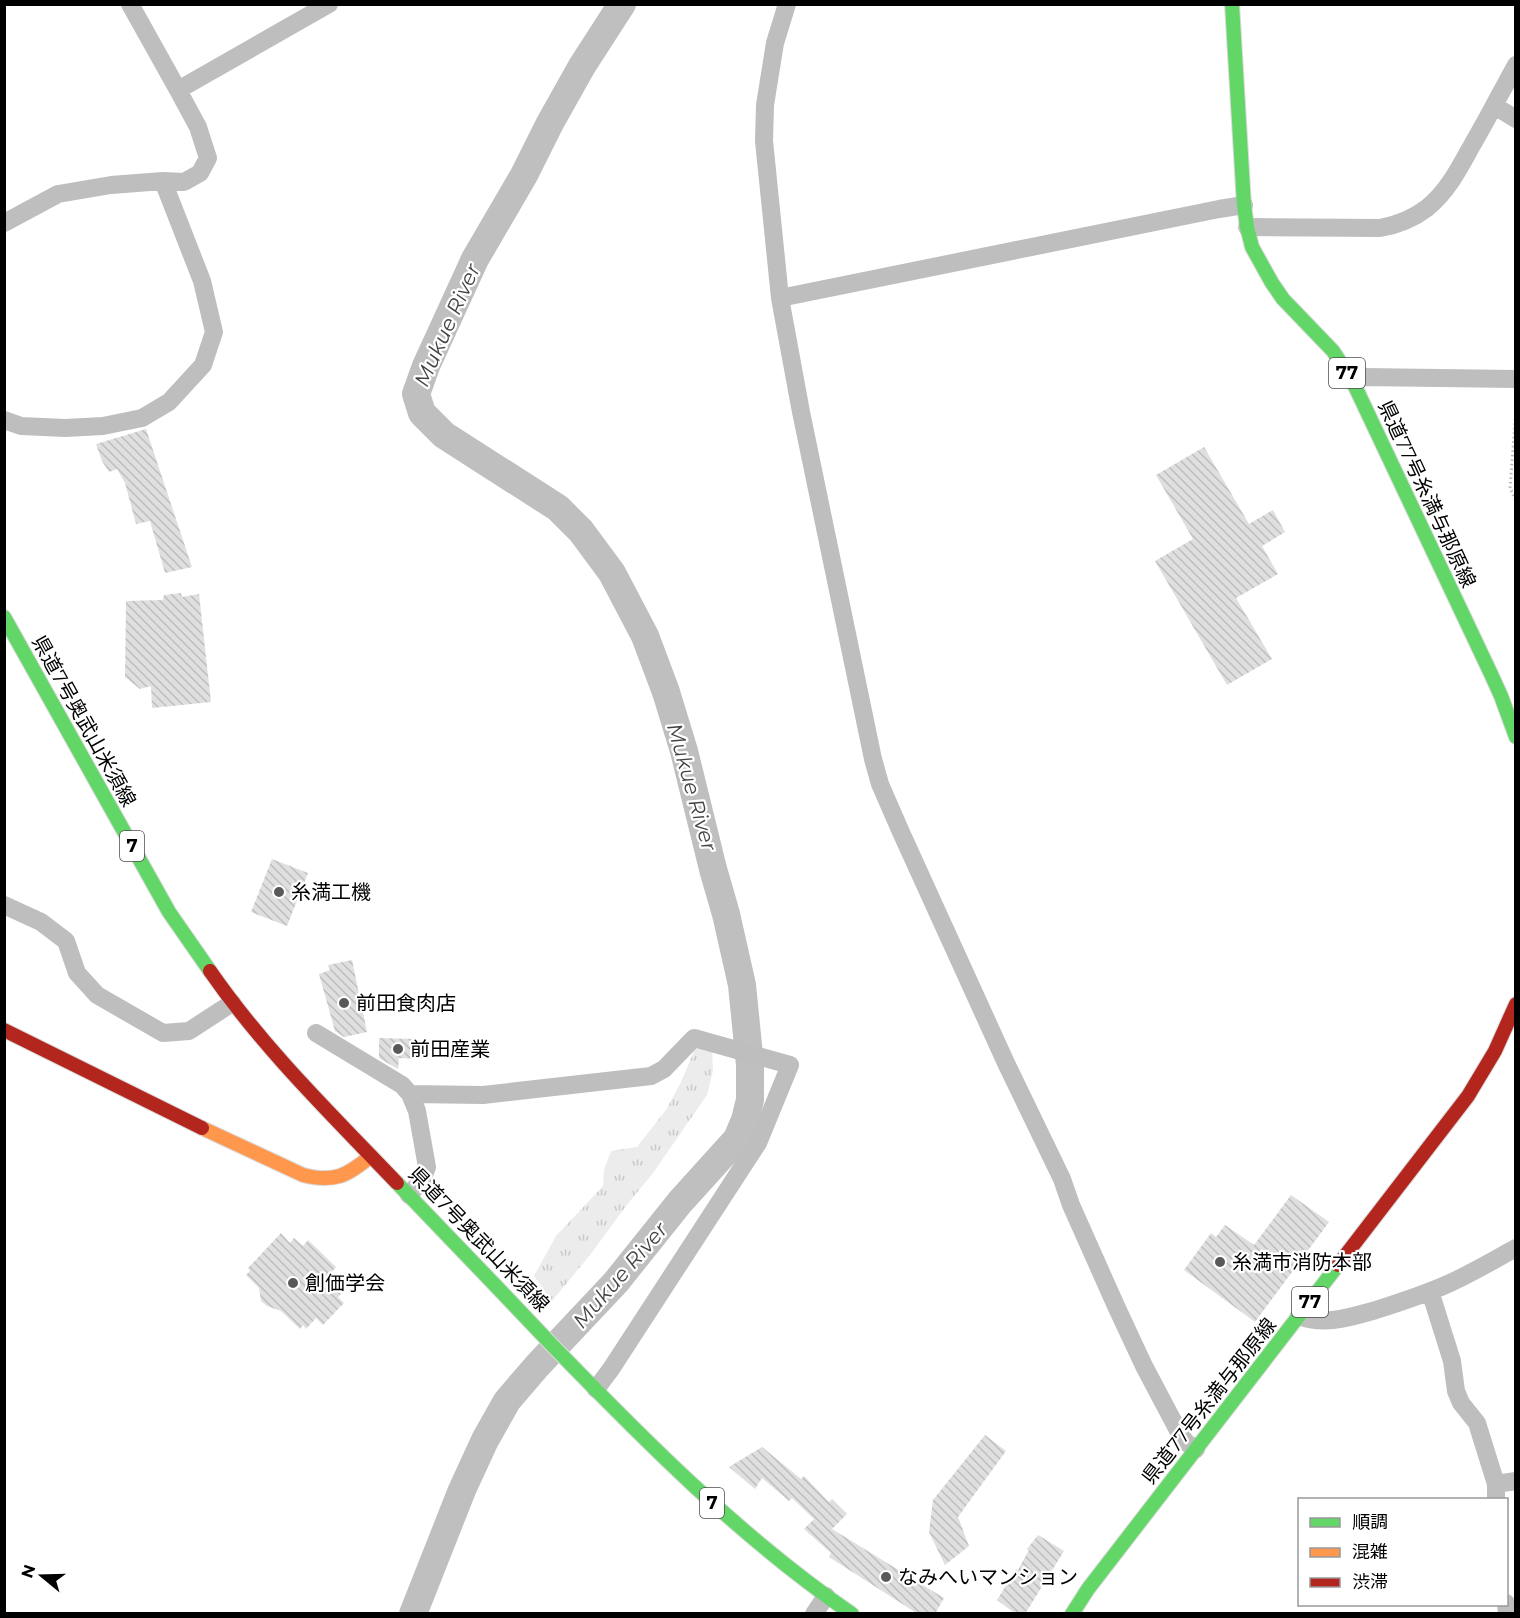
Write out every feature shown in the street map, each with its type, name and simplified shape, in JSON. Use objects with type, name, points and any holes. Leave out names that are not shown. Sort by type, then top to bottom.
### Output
[{"type":"main road","name":"県道77号糸満与那原線","points":[[1232,4],[1244,205],[1252,247],[1283,299],[1333,351],[1353,382],[1491,674],[1515,737]]},
{"type":"main road","name":"県道7号奥武山米須線","points":[[4,617],[169,912],[232,1004],[280,1061],[663,1458],[733,1522],[852,1614]]},
{"type":"main road","name":"県道77号糸満与那原線","points":[[1072,1614],[1088,1589],[1468,1096],[1499,1045],[1515,1004]]},
{"type":"main road","points":[[4,1030],[160,1108],[303,1175],[316,1179],[333,1179],[344,1176],[371,1156]]},
{"type":"street","points":[[4,223],[58,194],[111,185],[163,181],[184,182],[200,173],[208,158],[198,127],[130,4]]},
{"type":"street","points":[[178,90],[329,4]]},
{"type":"street","points":[[787,4],[775,43],[765,105],[764,141],[780,298],[863,714],[880,784],[1062,1179],[1071,1205],[1140,1356],[1181,1436],[1196,1449]]},
{"type":"street","points":[[1247,227],[1380,228],[1395,225],[1426,209],[1439,197],[1456,174],[1495,106],[1515,65]]},
{"type":"street","points":[[1495,106],[1515,119]]},
{"type":"street","points":[[4,420],[21,426],[65,428],[103,426],[142,418],[169,402],[203,365],[214,332],[202,281],[163,181]]},
{"type":"street","points":[[780,298],[1219,208],[1244,205]]},
{"type":"street","points":[[1353,382],[1362,377],[1515,379]]},
{"type":"street","points":[[4,905],[41,922],[66,941],[77,973],[97,995],[163,1033],[189,1031],[232,1004]]},
{"type":"street","points":[[316,1033],[402,1085],[410,1094],[417,1111],[427,1167],[422,1180],[409,1195]]},
{"type":"street","points":[[410,1094],[483,1095],[651,1076],[664,1069],[694,1038],[790,1065],[758,1143],[611,1370],[590,1383]]},
{"type":"street","points":[[1299,1316],[1310,1321],[1329,1321],[1348,1318],[1398,1303],[1450,1283],[1515,1248]]},
{"type":"street","points":[[1430,1291],[1452,1361],[1456,1391],[1461,1402],[1477,1423],[1496,1492],[1515,1480]]},
{"type":"street","points":[[814,1614],[826,1596]]},
{"type":"path","points":[[1515,410],[1510,489],[1515,501]]},
{"type":"green space","points":[[712,1047],[713,1070],[707,1095],[653,1173],[552,1301],[534,1276],[556,1236],[603,1186],[604,1170],[611,1151],[637,1147],[666,1110],[695,1049]]},
{"type":"building","points":[[146,429],[192,567],[165,573],[150,521],[136,524],[125,483],[117,469],[109,472],[96,444]]},
{"type":"building","points":[[1204,447],[1249,524],[1273,510],[1285,532],[1262,546],[1278,574],[1236,598],[1272,659],[1227,685],[1155,561],[1193,539],[1156,475]]},
{"type":"building","points":[[181,593],[182,597],[199,594],[211,702],[152,708],[151,686],[140,689],[125,677],[126,601],[163,600],[164,595]]},
{"type":"building","name":"糸満工機","points":[[272,859],[308,873],[287,926],[251,912]]},
{"type":"building","name":"前田食肉店","points":[[352,960],[367,1032],[344,1037],[335,1031],[319,974],[330,970],[328,965]]},
{"type":"building","name":"前田産業","points":[[379,1038],[417,1039],[417,1059],[399,1058],[398,1069],[379,1058]]},
{"type":"building","points":[[1291,1195],[1329,1222],[1255,1322],[1184,1270],[1211,1233],[1216,1237],[1225,1225],[1254,1245]]},
{"type":"building","name":"創価学会","points":[[281,1233],[290,1243],[294,1238],[303,1246],[308,1240],[336,1267],[329,1275],[335,1281],[331,1285],[341,1294],[338,1297],[344,1303],[323,1325],[316,1318],[306,1329],[303,1325],[300,1329],[281,1311],[261,1301],[259,1288],[246,1275],[250,1271],[248,1268]]},
{"type":"building","points":[[985,1435],[1006,1451],[958,1517],[969,1546],[945,1565],[929,1532],[933,1500]]},
{"type":"building","points":[[762,1447],[801,1479],[804,1476],[829,1502],[832,1499],[847,1514],[832,1529],[944,1598],[935,1614],[918,1614],[829,1557],[831,1553],[804,1529],[814,1519],[792,1498],[789,1501],[762,1478],[755,1489],[729,1467]]},
{"type":"building","points":[[1038,1535],[1064,1551],[1025,1614],[1016,1614],[997,1600],[1016,1569],[1018,1570],[1029,1550],[1027,1549]]},
{"type":"waterway","name":"Mukue River","points":[[413,1614],[462,1490],[485,1440],[507,1401],[616,1282],[680,1202],[737,1139],[750,1100],[750,1065],[742,985],[726,914],[684,751],[666,692],[645,636],[612,573],[581,531],[558,508],[444,435],[422,413],[416,394],[426,366],[475,259],[524,175],[582,66],[622,4]]},
{"type":"traffic: fast","points":[[1232,4],[1244,205],[1252,247],[1283,299],[1333,351],[1353,382],[1491,674],[1516,737]]},
{"type":"traffic: fast","points":[[4,617],[169,912],[210,971]]},
{"type":"traffic: fast","points":[[397,1183],[658,1452],[771,1553],[852,1614]]},
{"type":"traffic: fast","points":[[1072,1614],[1088,1589],[1338,1265]]},
{"type":"traffic: slow","points":[[202,1128],[303,1175],[314,1177],[340,1176],[355,1169],[371,1156]]},
{"type":"traffic: jam","points":[[210,971],[275,1054],[397,1183]]},
{"type":"traffic: jam","points":[[1338,1265],[1468,1096],[1495,1051],[1516,1004]]},
{"type":"traffic: jam","points":[[4,1030],[202,1128]]},
{"type":"place","name":"糸満工機","points":[[279,892]]},
{"type":"place","name":"前田食肉店","points":[[344,1003]]},
{"type":"place","name":"前田産業","points":[[398,1049]]},
{"type":"place","name":"糸満市消防本部","points":[[1220,1262]]},
{"type":"place","name":"創価学会","points":[[293,1283]]},
{"type":"place","name":"なみへいマンション","points":[[886,1577]]}]
